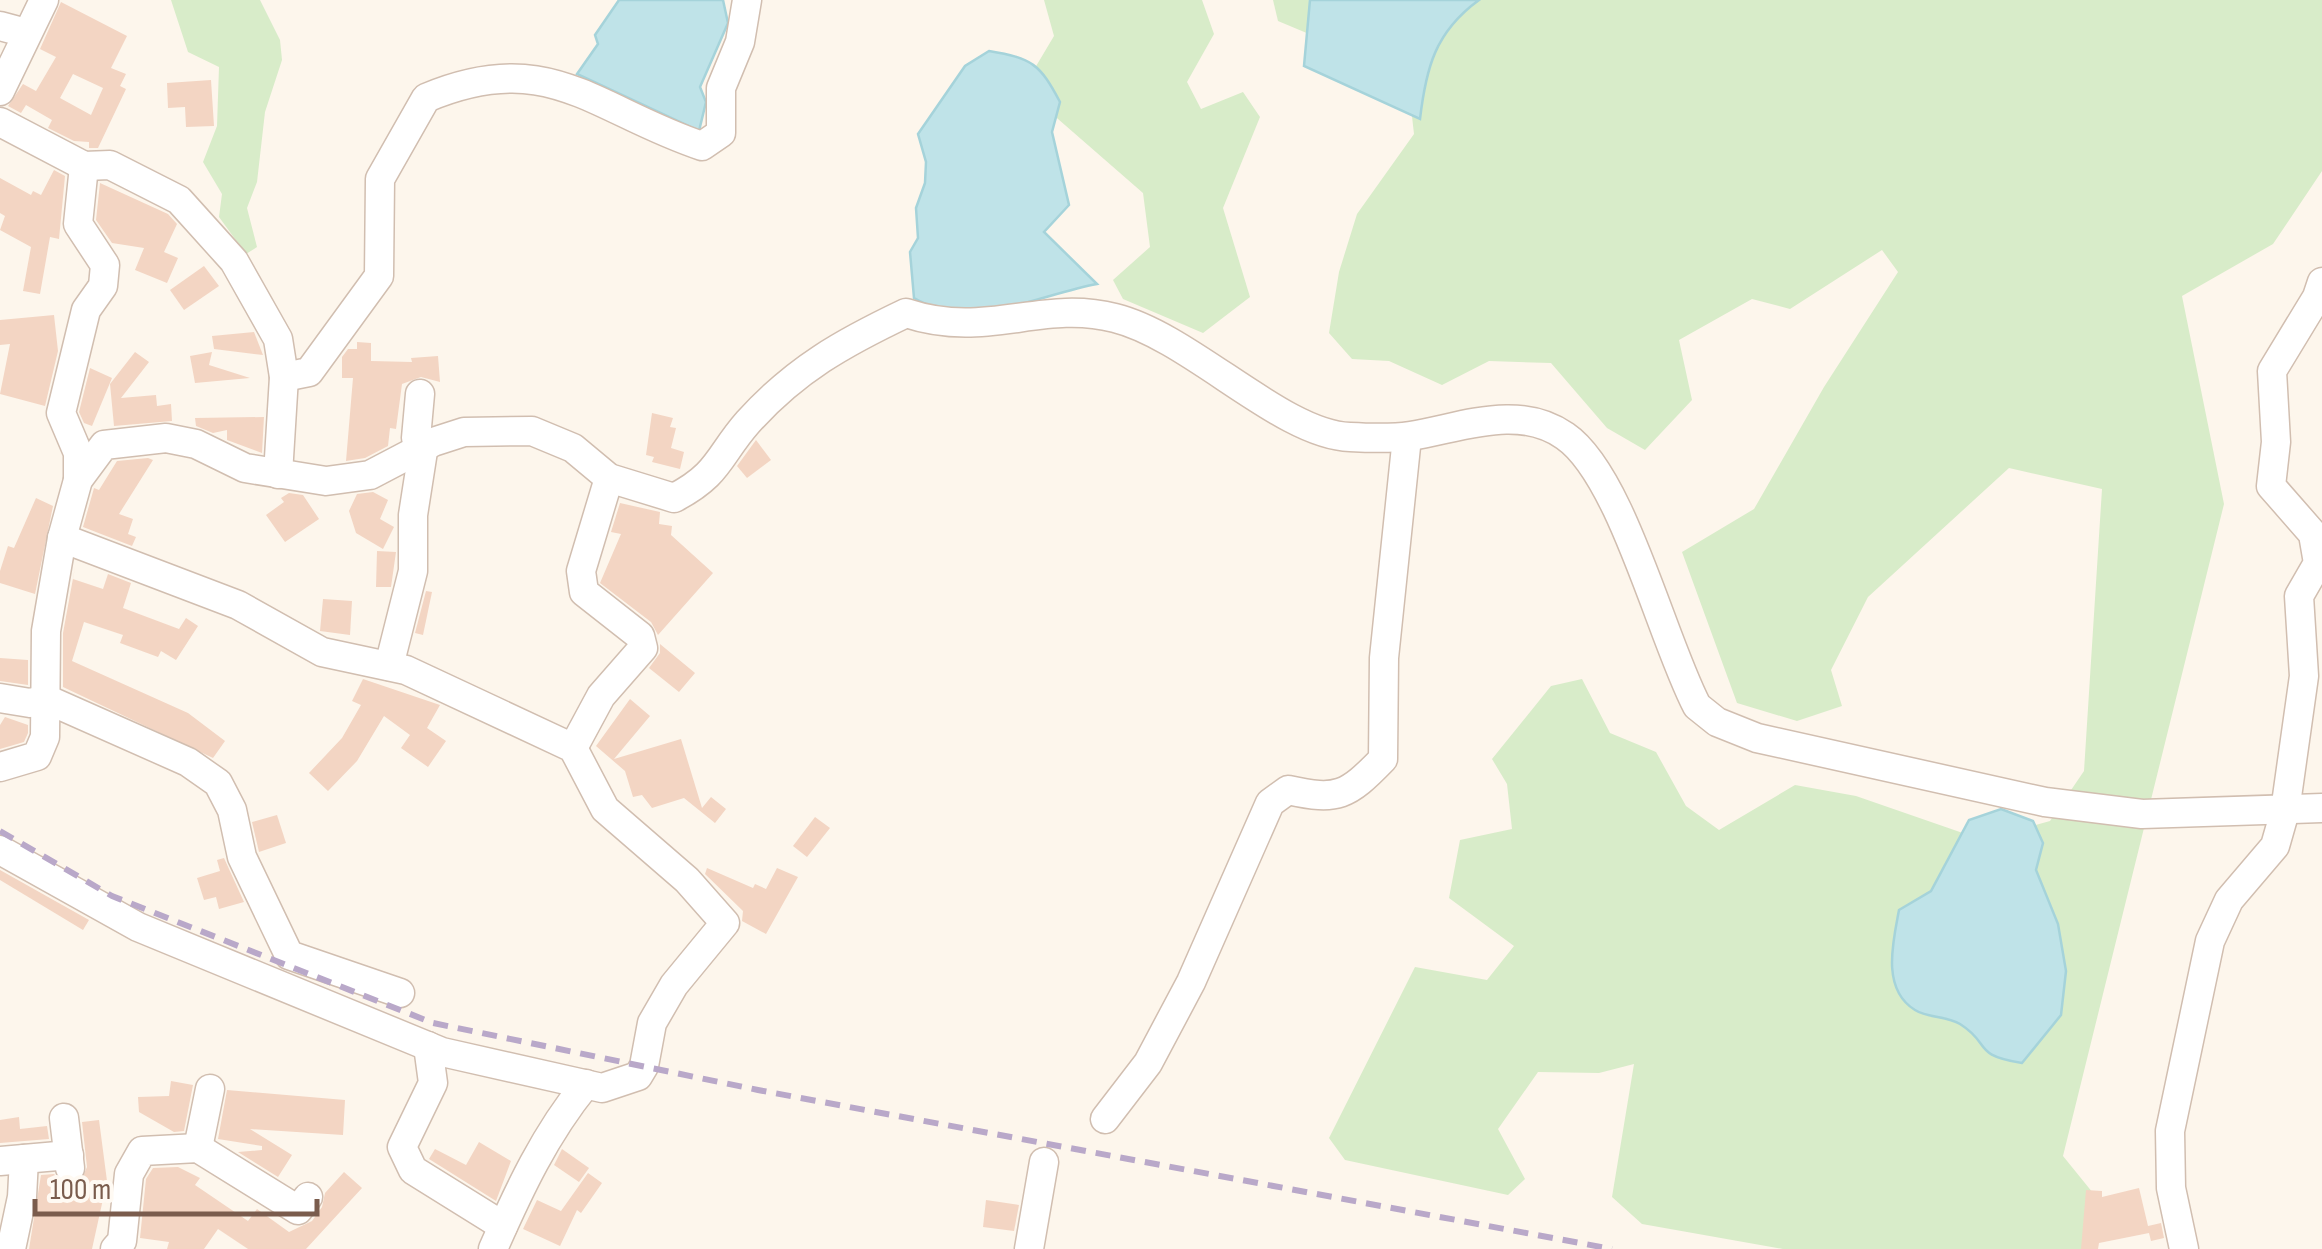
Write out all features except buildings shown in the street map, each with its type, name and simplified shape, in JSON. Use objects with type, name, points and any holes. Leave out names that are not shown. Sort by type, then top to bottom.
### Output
[{"type":"street","points":[[0,91],[13,30],[44,0]]},
{"type":"street","points":[[284,377],[309,372],[379,276],[380,180],[426,98],[493,80],[548,79],[702,146],[721,133],[721,88],[740,42],[747,0]]},
{"type":"street","points":[[0,122],[84,166],[110,166],[179,200],[234,261],[278,339],[284,377],[278,474]]},
{"type":"street","points":[[0,766],[37,756],[45,737],[46,631],[62,538],[78,480],[78,453],[61,413],[86,310],[103,286],[105,265],[78,224],[84,166]]},
{"type":"street","points":[[2184,1249],[2172,1188],[2170,1131],[2198,991],[2210,941],[2228,900],[2275,846],[2284,812],[2304,676],[2298,596],[2318,563],[2313,534],[2271,486],[2276,442],[2272,371],[2318,297],[2322,282]]},
{"type":"street","points":[[78,480],[104,445],[166,438],[196,444],[245,468],[326,482],[370,476],[434,442],[464,432],[532,430],[573,448],[608,478],[674,498],[698,486],[716,470],[746,424],[831,348],[906,313],[934,322],[982,325],[1068,311],[1115,318],[1162,335],[1298,422],[1344,437],[1407,437],[1514,418],[1565,436],[1590,462],[1619,519],[1697,706],[1717,722],[1757,738],[2044,802],[2142,814],[2322,808]]},
{"type":"street","points":[[389,666],[413,571],[413,514],[424,450],[416,438],[420,394]]},
{"type":"street","points":[[1105,1118],[1148,1062],[1191,982],[1270,803],[1288,790],[1326,798],[1354,789],[1382,759],[1384,658],[1407,437]]},
{"type":"street","points":[[573,748],[601,696],[644,648],[640,636],[584,592],[581,571],[608,478]]},
{"type":"street","points":[[0,850],[138,927],[428,1046],[594,1086],[638,1076],[644,1066],[652,1023],[674,984],[725,923],[687,880],[605,809],[573,748],[389,666],[322,652],[238,606],[62,538]]},
{"type":"street","points":[[0,698],[30,704],[46,698],[188,762],[218,783],[232,810],[242,858],[288,955],[400,993]]},
{"type":"street","points":[[428,1046],[433,1084],[402,1147],[413,1170],[502,1241],[550,1154],[594,1086]]},
{"type":"street","points":[[198,1148],[210,1088]]},
{"type":"street","points":[[10,1249],[22,1197],[12,1160],[69,1162],[64,1118]]},
{"type":"street","points":[[115,1249],[122,1240],[128,1174],[142,1152],[198,1148],[298,1210],[308,1198]]},
{"type":"street","points":[[1029,1249],[1044,1162]]},
{"type":"green space","points":[[171,0],[260,0],[280,40],[282,60],[265,112],[257,182],[247,208],[257,247],[246,254],[219,217],[222,194],[203,162],[217,126],[219,67],[188,52]]},
{"type":"green space","points":[[1044,0],[1202,0],[1214,34],[1187,82],[1201,109],[1243,92],[1260,117],[1223,208],[1250,297],[1203,333],[1123,299],[1113,280],[1150,247],[1143,193],[1050,112],[1029,78],[1054,36]]},
{"type":"green space","points":[[1273,0],[1379,0],[1340,47],[1278,21]]},
{"type":"green space","points":[[1467,0],[2322,0],[2322,171],[2273,244],[2182,296],[2224,504],[2063,1156],[2093,1193],[2089,1249],[1783,1249],[1642,1224],[1612,1197],[1634,1064],[1599,1073],[1538,1072],[1498,1129],[1525,1179],[1508,1195],[1345,1160],[1329,1138],[1415,967],[1487,980],[1514,946],[1449,898],[1460,840],[1512,829],[1507,784],[1492,759],[1551,686],[1582,679],[1610,733],[1656,752],[1686,806],[1719,830],[1795,785],[1856,796],[1983,840],[2050,821],[2084,771],[2102,489],[2009,468],[1868,597],[1831,670],[1842,706],[1797,721],[1737,703],[1682,552],[1754,509],[1824,387],[1898,272],[1882,250],[1790,309],[1752,299],[1679,340],[1692,400],[1645,450],[1607,428],[1551,363],[1489,361],[1442,385],[1389,361],[1352,359],[1329,333],[1339,272],[1357,214],[1414,134],[1409,90]]},
{"type":"water","points":[[619,0],[723,0],[728,23],[700,87],[706,102],[699,131],[577,74],[598,44],[595,35]]},
{"type":"water","points":[[1310,0],[1479,0],[1452,25],[1435,52],[1420,119],[1304,66]]},
{"type":"water","points":[[989,51],[1033,65],[1047,79],[1060,102],[1052,132],[1069,205],[1044,232],[1097,284],[1005,308],[959,312],[936,308],[914,298],[910,252],[918,238],[916,208],[925,183],[926,162],[918,134],[965,66]]},
{"type":"water","points":[[2001,809],[2033,821],[2043,843],[2036,870],[2058,924],[2066,971],[2061,1015],[2022,1063],[1988,1052],[1955,1021],[1915,1010],[1904,1001],[1893,978],[1899,910],[1931,891],[1969,820]]},
{"type":"railway","points":[[0,831],[112,896],[433,1023],[758,1090],[1612,1249]]}]
